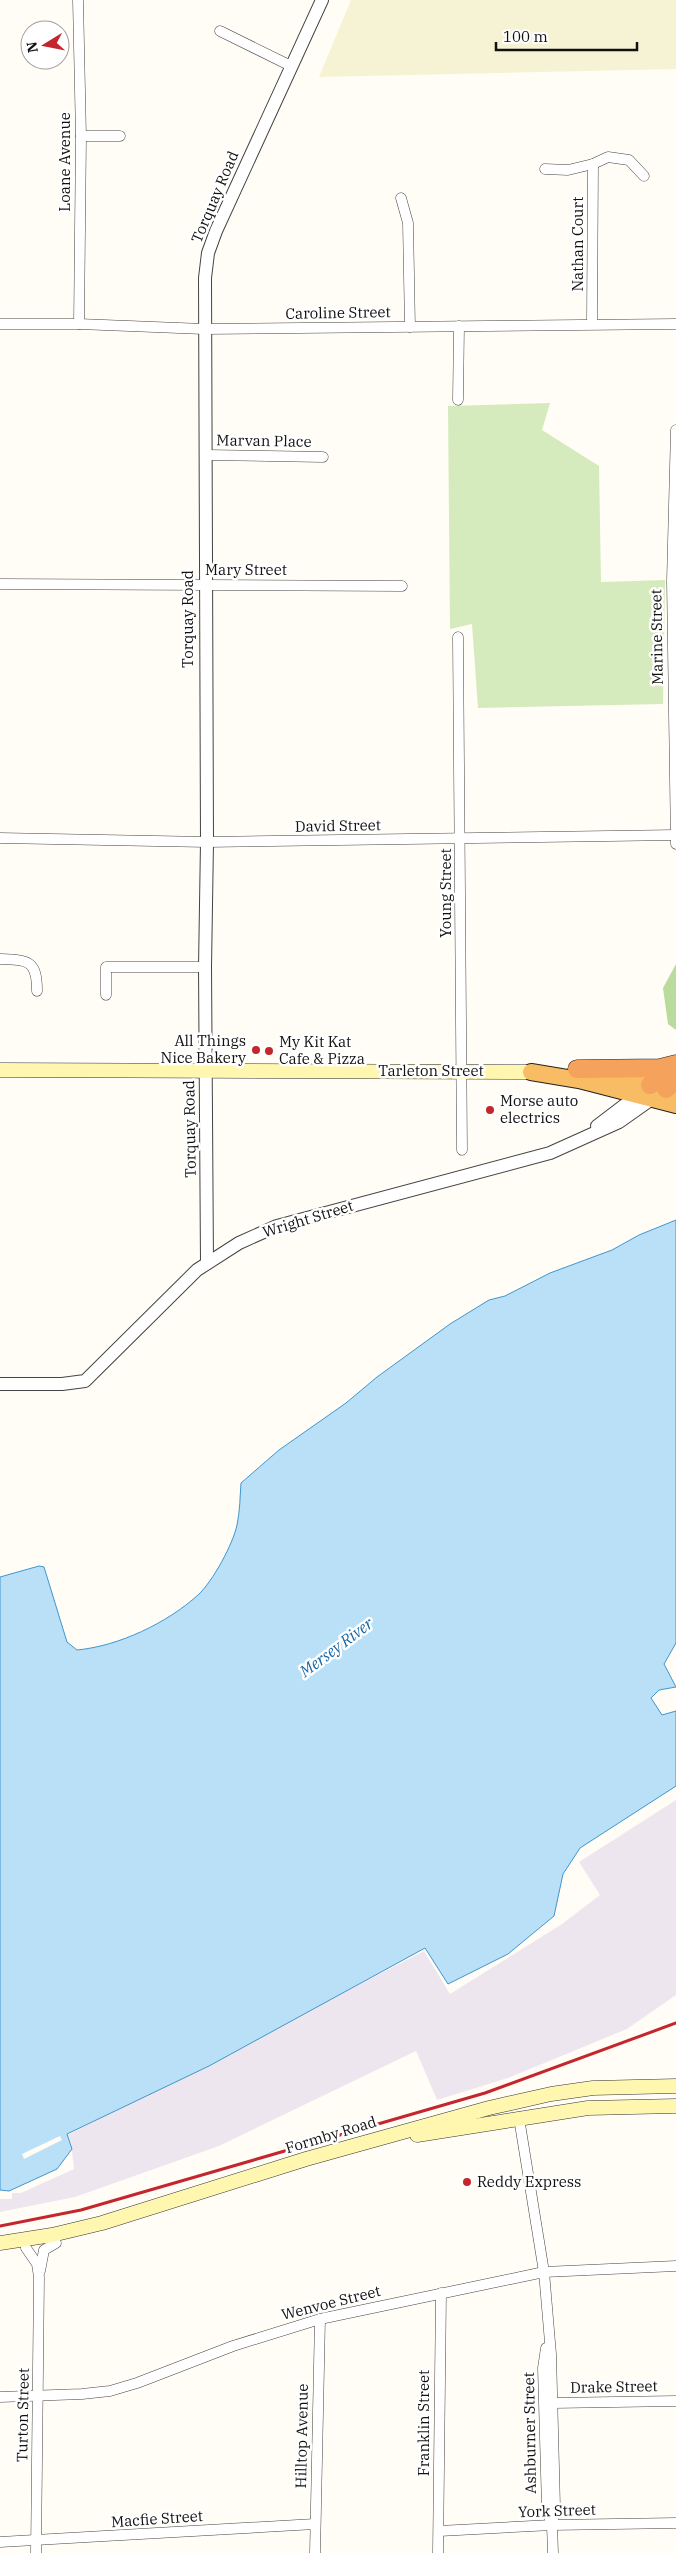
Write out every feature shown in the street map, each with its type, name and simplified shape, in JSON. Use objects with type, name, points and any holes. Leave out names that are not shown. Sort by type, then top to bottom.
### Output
[{"type":"highway","points":[[577,1069],[660,1068],[676,1065]]},
{"type":"highway","points":[[660,1090],[676,1065]]},
{"type":"highway","name":"Tarleton Street","points":[[531,1072],[577,1069],[660,1090],[676,1105]]},
{"type":"highway","name":"Tarleton Street","points":[[531,1072],[660,1090]]},
{"type":"main road","name":"Tarleton Street","points":[[0,1070],[531,1072]]},
{"type":"main road","name":"Formby Road","points":[[0,2243],[52,2235],[102,2223],[398,2132],[525,2100],[593,2088],[676,2086]]},
{"type":"main road","points":[[525,2100],[557,2101],[561,2104],[563,2112]]},
{"type":"main road","name":"Formby Road","points":[[0,2252],[56,2243],[113,2229],[301,2168],[414,2136],[519,2118],[604,2107],[676,2106]]},
{"type":"street","name":"Loane Avenue","points":[[78,0],[81,136],[79,324]]},
{"type":"street","name":"Torquay Road","points":[[208,1263],[205,1071],[207,842],[204,585],[204,278],[208,252],[322,0]]},
{"type":"street","points":[[220,31],[292,66]]},
{"type":"street","points":[[81,136],[120,136]]},
{"type":"street","points":[[545,169],[568,170],[593,164],[608,157],[629,160],[644,176]]},
{"type":"street","name":"Nathan Court","points":[[592,323],[593,164]]},
{"type":"street","points":[[400,198],[408,222],[410,327]]},
{"type":"street","name":"Caroline Street","points":[[0,324],[79,324],[204,329],[592,323],[676,324]]},
{"type":"street","points":[[458,400],[459,326]]},
{"type":"street","name":"Marine Street","points":[[676,430],[672,581],[676,844]]},
{"type":"street","name":"Marvan Place","points":[[204,455],[323,457]]},
{"type":"street","name":"Mary Street","points":[[0,584],[402,586]]},
{"type":"street","name":"Young Street","points":[[458,637],[462,1150]]},
{"type":"street","name":"David Street","points":[[0,838],[207,842],[461,840],[676,835]]},
{"type":"street","points":[[0,960],[23,960],[33,965],[36,974],[37,991]]},
{"type":"street","points":[[106,995],[106,968],[205,967]]},
{"type":"street","name":"Wright Street","points":[[0,1384],[62,1384],[85,1381],[179,1287],[208,1263],[239,1243],[277,1226],[534,1158],[572,1143],[660,1090]]},
{"type":"street","name":"Ashburner Street","points":[[519,2118],[544,2272],[553,2403],[555,2507],[552,2525],[553,2553]]},
{"type":"street","name":"Turton Street","points":[[39,2276],[43,2253],[48,2246],[56,2243]]},
{"type":"street","name":"Turton Street","points":[[26,2248],[37,2264],[39,2276],[36,2553]]},
{"type":"street","name":"Wenvoe Street","points":[[0,2397],[91,2393],[128,2386],[233,2346],[320,2319],[544,2272],[676,2266]]},
{"type":"street","name":"Franklin Street","points":[[438,2553],[441,2293]]},
{"type":"street","name":"Hilltop Avenue","points":[[315,2553],[320,2319]]},
{"type":"street","name":"Ashburner Street","points":[[549,2340],[544,2368],[547,2507],[552,2525]]},
{"type":"street","name":"Drake Street","points":[[553,2403],[676,2401]]},
{"type":"street","name":"York Street","points":[[439,2531],[552,2525],[676,2523]]},
{"type":"street","name":"Macfie Street","points":[[0,2542],[315,2524]]},
{"type":"shaded area","points":[[351,0],[676,0],[676,69],[319,77]]},
{"type":"shaded area","points":[[676,1800],[676,1995],[627,2029],[508,2078],[437,2100],[416,2051],[219,2146],[75,2197],[0,2212],[0,2199],[12,2199],[12,2193],[21,2193],[74,2169],[71,2143],[68,2135],[424,1951],[450,1994],[562,1924],[600,1895],[579,1862]]},
{"type":"green space","points":[[550,403],[542,430],[599,466],[601,582],[665,580],[663,704],[478,708],[472,624],[450,629],[448,406]]},
{"type":"green space","points":[[676,964],[676,1030],[668,1024],[663,988]]},
{"type":"water","name":"Mersey River","points":[[676,1220],[676,1643],[664,1664],[676,1687],[659,1690],[651,1698],[662,1715],[676,1711],[676,1786],[580,1848],[563,1874],[554,1916],[508,1954],[448,1984],[425,1948],[209,2066],[67,2134],[72,2149],[57,2169],[9,2191],[0,2190],[0,1577],[39,1566],[44,1567],[67,1642],[77,1650],[109,1644],[142,1632],[172,1615],[204,1589],[222,1562],[235,1533],[239,1514],[241,1483],[279,1450],[346,1403],[377,1377],[450,1324],[489,1300],[505,1296],[550,1273],[612,1250],[639,1235]]},
{"type":"pier","points":[[60,2136],[62,2140],[24,2159],[22,2154]]},
{"type":"railway","points":[[0,2226],[81,2210],[485,2093],[676,2023]]},
{"type":"place","name":"All Things Nice Bakery","points":[[256,1050]]},
{"type":"place","name":"My Kit Kat Cafe & Pizza","points":[[269,1051]]},
{"type":"place","name":"Morse auto electrics","points":[[490,1110]]},
{"type":"place","name":"Reddy Express","points":[[467,2182]]}]
